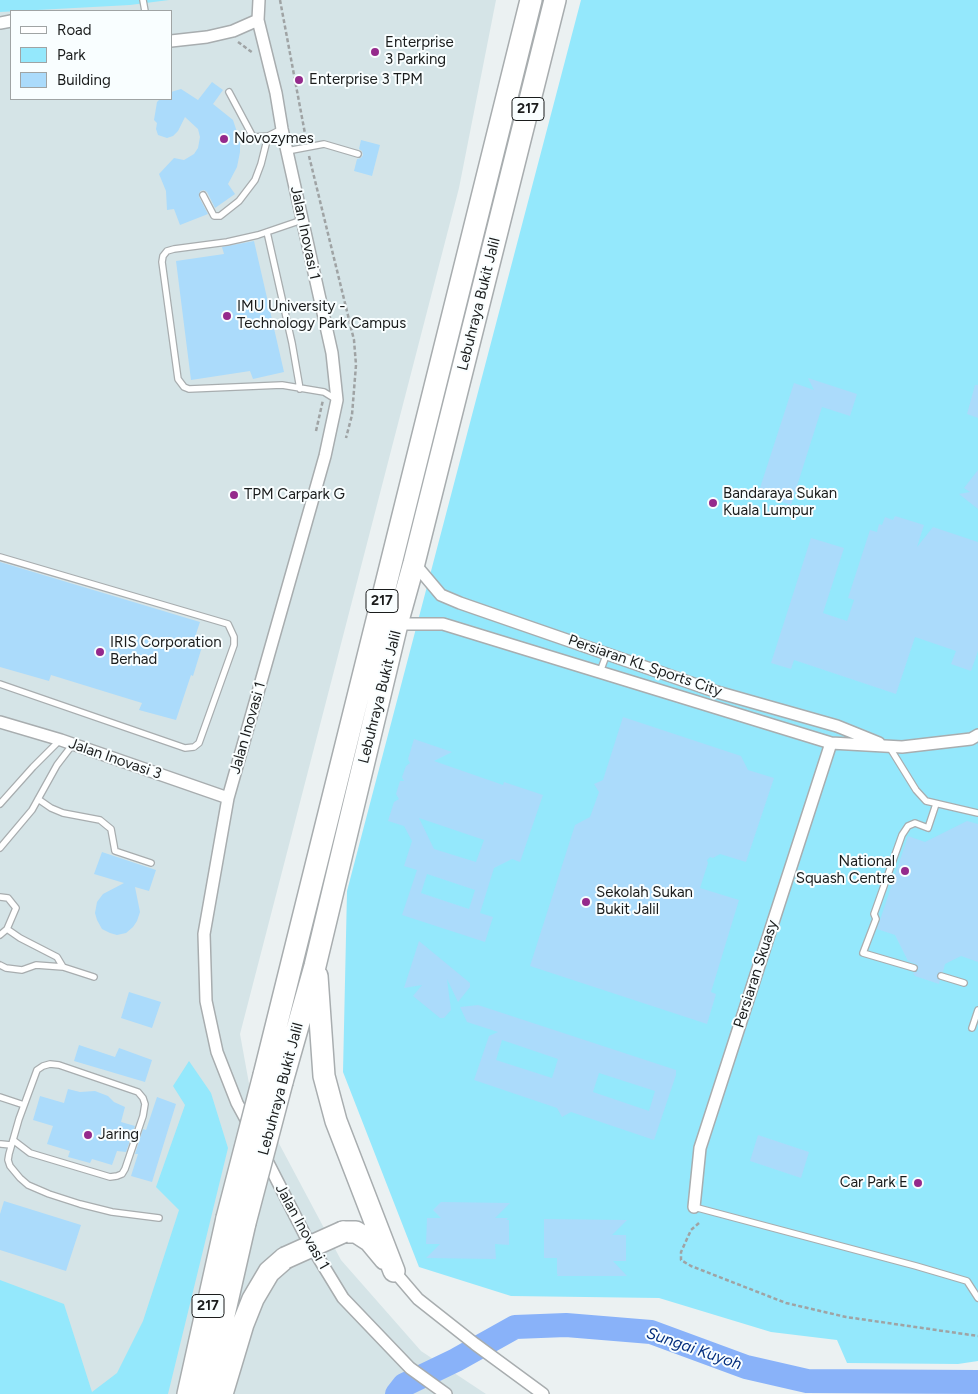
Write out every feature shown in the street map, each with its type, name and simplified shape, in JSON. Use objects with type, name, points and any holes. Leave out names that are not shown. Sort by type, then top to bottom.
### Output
[{"type":"highway","name":"Lebuhraya Bukit Jalil","points":[[188,1394],[273,1078],[531,0]]},
{"type":"highway","name":"Lebuhraya Bukit Jalil","points":[[273,1078],[314,966],[397,624],[414,563],[555,0]]},
{"type":"highway","points":[[314,966],[318,980],[324,1076],[336,1121],[394,1271]]},
{"type":"highway","name":"Lebuhraya Bukit Jalil","points":[[206,1394],[236,1221]]},
{"type":"highway","points":[[222,1394],[253,1299],[269,1272],[285,1258],[343,1232],[356,1232],[370,1241],[394,1271]]},
{"type":"street","name":"Jalan Inovasi 1","points":[[259,0],[258,20],[276,93],[282,129],[332,353],[337,400],[325,456],[228,798],[204,934],[206,1001],[217,1052],[237,1103],[306,1239],[343,1298],[410,1368],[446,1394]]},
{"type":"street","points":[[172,41],[207,37],[233,30],[258,20]]},
{"type":"street","name":"Persiaran KL Sports City","points":[[414,563],[441,595],[460,603],[717,692],[837,726],[890,748]]},
{"type":"street","name":"Persiaran KL Sports City","points":[[397,624],[443,624],[832,743],[890,748],[971,739],[978,735]]},
{"type":"street","name":"Jalan Inovasi 3","points":[[0,722],[61,740],[228,798]]},
{"type":"street","name":"Persiaran Skuasy","points":[[694,1207],[700,1148],[832,743]]},
{"type":"street","points":[[394,1271],[418,1300],[543,1394]]},
{"type":"lane","points":[[229,92],[253,136],[257,138],[268,136],[282,129]]},
{"type":"lane","points":[[203,195],[214,216],[220,216],[239,201],[255,180],[268,136]]},
{"type":"lane","points":[[287,151],[324,144],[358,154]]},
{"type":"lane","points":[[302,220],[267,232],[227,242],[174,249],[167,251],[163,256],[162,262],[178,379],[184,387],[189,389],[282,385],[324,392],[337,400]]},
{"type":"lane","points":[[267,232],[292,343],[300,389]]},
{"type":"lane","points":[[0,557],[228,624],[234,637],[234,645],[199,743],[194,747],[185,748],[0,684]]},
{"type":"lane","points":[[600,672],[606,653]]},
{"type":"lane","points":[[832,743],[837,726]]},
{"type":"lane","points":[[0,804],[61,740]]},
{"type":"lane","points":[[0,848],[22,823],[57,765],[74,745]]},
{"type":"lane","points":[[890,748],[916,790],[926,801],[978,813]]},
{"type":"lane","points":[[38,799],[51,808],[64,813],[100,820],[111,829],[115,851],[151,863]]},
{"type":"lane","points":[[914,968],[863,953],[876,919],[874,914],[902,834],[908,826],[915,823],[928,828],[936,804]]},
{"type":"lane","points":[[0,896],[8,898],[16,908],[7,928],[0,935]]},
{"type":"lane","points":[[7,928],[20,938],[57,957],[63,967]]},
{"type":"lane","points":[[0,965],[6,968],[22,970],[36,965],[63,967],[94,977]]},
{"type":"lane","points":[[941,976],[964,983]]},
{"type":"lane","points":[[972,1028],[978,1010]]},
{"type":"lane","points":[[1,1144],[12,1143],[30,1153],[110,1177],[117,1176],[122,1174],[125,1169],[143,1116],[145,1104],[138,1092],[59,1065],[50,1064],[42,1066],[37,1070],[24,1105],[12,1143],[8,1160],[14,1173],[28,1184],[80,1204],[112,1212],[159,1218]]},
{"type":"lane","points":[[0,1097],[24,1105]]},
{"type":"lane","points":[[694,1207],[967,1281],[978,1298]]},
{"type":"path","points":[[280,0],[307,147],[354,340],[356,366],[352,415],[346,438]]},
{"type":"path","points":[[232,39],[254,53],[256,60]]},
{"type":"path","points":[[316,430],[323,402]]},
{"type":"path","points":[[698,1224],[691,1230],[681,1252],[681,1260],[691,1266],[786,1303],[846,1316],[978,1336]]},
{"type":"shaded area","points":[[0,0],[496,0],[459,188],[240,1034],[250,1089],[341,1260],[421,1351],[486,1394],[0,1394]]},
{"type":"green space","points":[[0,0],[169,0],[130,5],[0,12]]},
{"type":"green space","name":"Bandaraya Sukan Kuala Lumpur","points":[[581,0],[978,0],[978,1361],[958,1364],[847,1363],[837,1340],[771,1332],[659,1298],[511,1296],[419,1267],[343,1072],[347,891]]},
{"type":"green space","points":[[189,1061],[211,1093],[228,1148],[168,1394],[0,1394],[0,1280],[64,1304],[92,1392],[117,1373],[143,1321],[179,1210],[156,1187],[185,1105],[173,1086]]},
{"type":"building","points":[[212,82],[223,90],[213,104],[233,120],[240,141],[237,167],[228,184],[235,194],[215,208],[207,192],[204,190],[200,191],[199,197],[208,214],[180,225],[174,209],[167,210],[166,191],[159,174],[174,158],[184,160],[194,154],[198,148],[200,137],[198,129],[185,117],[178,131],[173,136],[167,138],[158,135],[157,123],[154,120],[157,102],[159,100],[172,100],[172,92],[181,89],[198,100]]},
{"type":"building","points":[[361,140],[380,145],[372,176],[354,171],[357,159],[363,155],[359,149]]},
{"type":"building","name":"IMU University - Technology Park Campus","points":[[254,241],[284,372],[253,379],[250,371],[191,380],[176,261],[224,254],[222,247]]},
{"type":"building","points":[[808,378],[857,394],[850,416],[822,407],[791,505],[770,498],[771,495],[759,491],[794,383],[814,390]]},
{"type":"building","points":[[975,385],[978,385],[978,418],[967,414]]},
{"type":"building","points":[[978,470],[978,509],[959,494],[970,492],[964,488]]},
{"type":"building","points":[[895,516],[924,525],[917,547],[933,527],[978,542],[978,651],[971,671],[951,664],[956,651],[915,637],[896,694],[794,660],[791,669],[771,663],[811,538],[844,548],[823,613],[847,621],[854,600],[848,598],[870,530],[877,532],[879,524],[882,525],[885,517],[893,520]]},
{"type":"building","name":"IRIS Corporation Berhad","points":[[0,562],[200,622],[196,634],[205,637],[193,676],[191,675],[176,720],[139,710],[142,703],[51,675],[49,681],[0,667]]},
{"type":"building","points":[[623,717],[741,756],[748,770],[774,778],[746,862],[720,854],[707,860],[708,863],[700,888],[739,900],[711,992],[716,994],[707,1024],[530,966],[575,825],[590,817],[599,792],[594,784],[603,780]]},
{"type":"building","points":[[414,739],[452,752],[434,761],[503,785],[504,782],[543,795],[520,862],[512,859],[494,868],[480,913],[493,917],[485,942],[402,915],[417,870],[404,866],[412,841],[404,826],[388,821],[394,802],[399,799],[396,794],[400,781],[404,781],[402,777],[406,766],[410,763],[408,759]],"holes":[[[419,818],[484,840],[476,862],[434,849]],[[427,874],[475,890],[469,909],[421,893]]]},
{"type":"building","points":[[967,821],[978,824],[978,962],[961,956],[945,964],[943,972],[937,974],[937,978],[940,980],[939,984],[915,976],[913,973],[918,971],[918,966],[908,961],[895,935],[877,929],[908,836],[925,842]]},
{"type":"building","points":[[102,852],[156,870],[149,891],[135,887],[140,912],[133,927],[126,933],[117,935],[110,933],[102,929],[97,920],[95,913],[97,902],[103,894],[124,883],[94,874]]},
{"type":"building","points":[[419,941],[470,983],[470,987],[458,1002],[447,979],[451,1010],[444,1018],[440,1018],[413,996],[422,985],[404,988]]},
{"type":"building","points":[[129,992],[161,1002],[152,1028],[121,1018]]},
{"type":"building","points":[[478,1005],[676,1070],[654,1140],[571,1112],[562,1117],[557,1108],[474,1080],[489,1036],[498,1032],[467,1022],[460,1007]],"holes":[[[502,1040],[558,1059],[552,1078],[496,1060]],[[599,1073],[655,1091],[649,1111],[593,1092]]]},
{"type":"building","points":[[79,1045],[115,1057],[119,1048],[152,1060],[145,1082],[74,1061]]},
{"type":"building","name":"Jaring","points":[[68,1089],[80,1092],[95,1091],[108,1096],[114,1102],[125,1107],[121,1122],[135,1126],[126,1152],[117,1151],[112,1165],[92,1159],[90,1163],[68,1157],[70,1151],[47,1144],[53,1126],[33,1120],[40,1096],[64,1103]]},
{"type":"building","points":[[157,1097],[176,1104],[152,1182],[131,1176],[138,1154],[135,1154],[143,1129],[146,1130]]},
{"type":"building","points":[[758,1135],[809,1152],[801,1178],[750,1161]]},
{"type":"building","points":[[4,1201],[81,1225],[66,1271],[0,1250],[0,1214]]},
{"type":"building","points":[[441,1202],[510,1203],[495,1218],[508,1218],[506,1220],[509,1220],[509,1245],[495,1244],[496,1259],[426,1258],[440,1244],[426,1244],[427,1218],[441,1218],[433,1210]]},
{"type":"building","points":[[544,1219],[627,1220],[612,1235],[626,1235],[626,1261],[613,1261],[627,1276],[557,1276],[557,1258],[544,1258]]},
{"type":"waterway","name":"Sungai Kuyoh","points":[[397,1394],[404,1385],[456,1360],[515,1327],[566,1325],[651,1332],[746,1367],[807,1381],[978,1382]]},
{"type":"place","name":"Enterprise 3 Parking","points":[[375,52]]},
{"type":"place","name":"Enterprise 3 TPM","points":[[299,80]]},
{"type":"place","name":"Novozymes","points":[[224,139]]},
{"type":"place","name":"IMU University - Technology Park Campus","points":[[227,316]]},
{"type":"place","name":"TPM Carpark G","points":[[234,495]]},
{"type":"place","name":"Bandaraya Sukan Kuala Lumpur","points":[[713,503]]},
{"type":"place","name":"IRIS Corporation Berhad","points":[[100,652]]},
{"type":"place","name":"National Squash Centre","points":[[905,871]]},
{"type":"place","name":"Sekolah Sukan Bukit Jalil","points":[[586,902]]},
{"type":"place","name":"Jaring","points":[[88,1135]]},
{"type":"place","name":"Car Park E","points":[[918,1183]]}]
